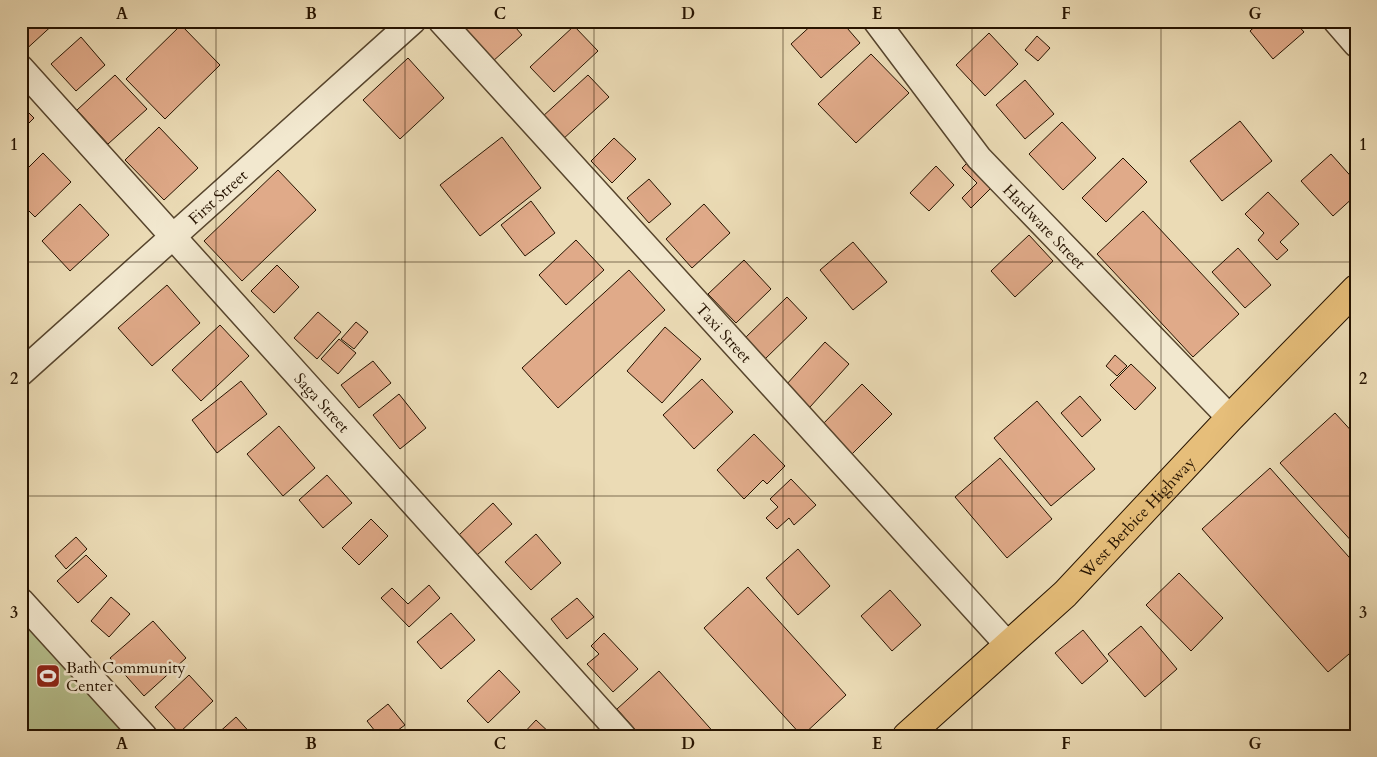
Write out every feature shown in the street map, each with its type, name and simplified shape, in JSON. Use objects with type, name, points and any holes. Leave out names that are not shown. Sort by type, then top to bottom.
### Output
[{"type":"main road","name":"West Berbice Highway","points":[[907,736],[1065,594],[1230,418],[1356,289]]},
{"type":"street","name":"First Street","points":[[21,373],[413,21]]},
{"type":"street","name":"Taxi Street","points":[[441,21],[1008,645]]},
{"type":"street","name":"Hardware Street","points":[[876,21],[979,158],[1230,418]]},
{"type":"street","points":[[1336,21],[1356,44]]},
{"type":"street","name":"Saga Street","points":[[21,68],[623,736]]},
{"type":"street","points":[[21,601],[144,736]]},
{"type":"green space","name":"Bath Community Center","points":[[21,616],[128,736],[21,736]]},
{"type":"building","points":[[21,21],[57,21],[21,54]]},
{"type":"building","points":[[456,21],[510,21],[522,35],[492,62]]},
{"type":"building","points":[[816,21],[841,21],[860,43],[821,78],[791,44]]},
{"type":"building","points":[[1261,21],[1294,21],[1304,32],[1273,59],[1250,31]]},
{"type":"building","points":[[181,25],[220,65],[165,119],[126,79]]},
{"type":"building","points":[[574,26],[598,51],[554,92],[530,67]]},
{"type":"building","points":[[989,33],[1018,64],[985,96],[956,65]]},
{"type":"building","points":[[1037,36],[1050,48],[1038,61],[1025,50]]},
{"type":"building","points":[[81,37],[105,65],[76,91],[51,64]]},
{"type":"building","points":[[871,54],[909,93],[856,143],[818,104]]},
{"type":"building","points":[[408,58],[444,98],[400,139],[363,100]]},
{"type":"building","points":[[115,75],[147,109],[108,144],[77,110]]},
{"type":"building","points":[[588,75],[609,97],[562,140],[542,117]]},
{"type":"building","points":[[1025,80],[1054,114],[1025,139],[996,105]]},
{"type":"building","points":[[21,105],[34,118],[21,131]]},
{"type":"building","points":[[1240,121],[1272,161],[1222,201],[1190,161]]},
{"type":"building","points":[[1062,122],[1096,158],[1063,190],[1029,154]]},
{"type":"building","points":[[159,127],[198,168],[164,200],[125,160]]},
{"type":"building","points":[[502,137],[541,188],[480,236],[440,185]]},
{"type":"building","points":[[614,138],[636,159],[612,183],[591,161]]},
{"type":"building","points":[[43,153],[71,182],[35,217],[21,203],[21,175]]},
{"type":"building","points":[[1331,154],[1356,182],[1356,195],[1333,216],[1301,181]]},
{"type":"building","points":[[972,158],[996,183],[971,208],[962,198],[977,183],[962,168]]},
{"type":"building","points":[[1123,158],[1147,182],[1106,222],[1082,198]]},
{"type":"building","points":[[936,166],[954,185],[929,211],[910,193]]},
{"type":"building","points":[[278,170],[316,210],[242,281],[204,241]]},
{"type":"building","points":[[649,179],[671,204],[649,223],[627,198]]},
{"type":"building","points":[[1268,192],[1299,224],[1280,242],[1288,250],[1277,260],[1258,240],[1264,233],[1245,214]]},
{"type":"building","points":[[531,201],[555,233],[525,256],[501,225]]},
{"type":"building","points":[[80,204],[109,235],[70,271],[42,241]]},
{"type":"building","points":[[704,204],[730,233],[692,268],[666,239]]},
{"type":"building","points":[[1143,211],[1239,314],[1193,357],[1097,254]]},
{"type":"building","points":[[1029,235],[1053,261],[1015,297],[991,271]]},
{"type":"building","points":[[576,240],[604,270],[566,305],[539,275]]},
{"type":"building","points":[[853,242],[887,282],[853,310],[820,270]]},
{"type":"building","points":[[1238,248],[1271,285],[1245,308],[1212,272]]},
{"type":"building","points":[[744,260],[771,289],[736,323],[708,294]]},
{"type":"building","points":[[277,265],[299,287],[274,313],[251,291]]},
{"type":"building","points":[[629,270],[665,310],[558,408],[522,368]]},
{"type":"building","points":[[167,285],[200,323],[152,366],[118,328]]},
{"type":"building","points":[[787,297],[807,318],[764,360],[744,339]]},
{"type":"building","points":[[318,312],[341,332],[317,359],[294,338]]},
{"type":"building","points":[[356,322],[368,332],[354,349],[341,339]]},
{"type":"building","points":[[220,325],[249,356],[201,401],[172,370]]},
{"type":"building","points":[[665,327],[701,359],[662,403],[627,371]]},
{"type":"building","points":[[339,339],[356,353],[338,374],[321,359]]},
{"type":"building","points":[[825,342],[849,364],[810,407],[786,385]]},
{"type":"building","points":[[1115,355],[1127,366],[1117,376],[1106,366]]},
{"type":"building","points":[[373,361],[391,383],[359,408],[341,385]]},
{"type":"building","points":[[1131,364],[1156,388],[1135,410],[1110,385]]},
{"type":"building","points":[[702,379],[733,412],[694,449],[663,415]]},
{"type":"building","points":[[241,381],[267,414],[217,453],[192,420]]},
{"type":"building","points":[[862,384],[892,414],[850,456],[821,426]]},
{"type":"building","points":[[399,394],[426,428],[400,449],[373,415]]},
{"type":"building","points":[[1080,396],[1101,420],[1082,437],[1061,413]]},
{"type":"building","points":[[1037,401],[1095,469],[1051,506],[994,438]]},
{"type":"building","points":[[1335,413],[1356,436],[1356,546],[1280,463]]},
{"type":"building","points":[[279,426],[315,468],[283,496],[247,454]]},
{"type":"building","points":[[754,434],[785,466],[767,484],[763,480],[744,499],[717,470]]},
{"type":"building","points":[[1000,458],[1052,519],[1007,558],[955,497]]},
{"type":"building","points":[[1270,468],[1356,565],[1356,648],[1328,672],[1202,529]]},
{"type":"building","points":[[327,475],[352,503],[323,528],[299,500]]},
{"type":"building","points":[[791,479],[816,505],[794,525],[789,518],[777,529],[766,518],[778,507],[770,499]]},
{"type":"building","points":[[493,503],[512,524],[477,555],[459,535]]},
{"type":"building","points":[[371,519],[388,536],[359,565],[342,548]]},
{"type":"building","points":[[536,534],[561,563],[531,590],[505,562]]},
{"type":"building","points":[[76,537],[87,549],[66,569],[55,556]]},
{"type":"building","points":[[798,549],[830,586],[798,615],[766,578]]},
{"type":"building","points":[[86,555],[107,576],[78,603],[57,581]]},
{"type":"building","points":[[1179,573],[1223,618],[1191,651],[1146,605]]},
{"type":"building","points":[[429,585],[440,598],[409,627],[381,598],[392,588],[408,604]]},
{"type":"building","points":[[748,587],[846,695],[802,736],[704,628]]},
{"type":"building","points":[[890,590],[921,625],[892,651],[861,616]]},
{"type":"building","points":[[111,597],[130,614],[109,637],[91,621]]},
{"type":"building","points":[[577,598],[594,617],[567,639],[551,619]]},
{"type":"building","points":[[451,613],[475,640],[441,669],[417,642]]},
{"type":"building","points":[[153,621],[186,658],[144,696],[110,658]]},
{"type":"building","points":[[1141,626],[1177,669],[1145,697],[1108,654]]},
{"type":"building","points":[[1083,630],[1108,661],[1082,684],[1055,653]]},
{"type":"building","points":[[604,633],[638,669],[613,692],[587,664],[599,654],[591,646]]},
{"type":"building","points":[[499,670],[520,692],[488,723],[467,701]]},
{"type":"building","points":[[659,671],[717,736],[641,736],[617,709]]},
{"type":"building","points":[[189,675],[213,701],[179,733],[155,707]]},
{"type":"building","points":[[388,704],[405,725],[390,736],[379,736],[367,721]]},
{"type":"building","points":[[236,717],[253,736],[215,736]]},
{"type":"building","points":[[536,720],[553,736],[521,736]]},
{"type":"place","name":"Bath Community Center","points":[[48,676]]}]
